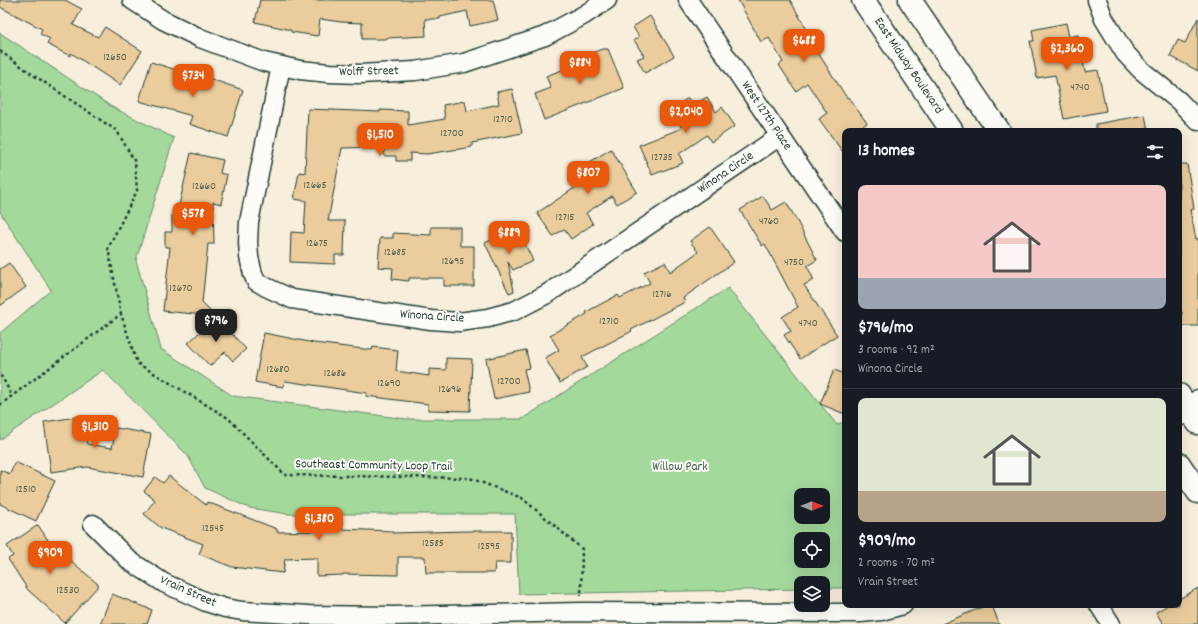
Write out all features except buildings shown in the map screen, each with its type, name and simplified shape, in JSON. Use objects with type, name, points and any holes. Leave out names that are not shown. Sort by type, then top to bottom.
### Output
[{"type":"main road","name":"East Midway Boulevard","points":[[863,0],[950,128]]},
{"type":"main road","points":[[910,0],[997,128]]},
{"type":"main road","points":[[1182,468],[1198,492]]},
{"type":"street","name":"Wolff Street","points":[[132,0],[163,20],[200,38],[264,62],[314,72],[360,74],[415,71],[464,63],[545,36],[584,15],[607,0]]},
{"type":"street","name":"West 127th Place","points":[[688,0],[842,228]]},
{"type":"street","points":[[1097,0],[1104,19],[1125,53],[1141,70],[1178,101],[1198,121]]},
{"type":"street","name":"Winona Circle","points":[[281,66],[249,222],[249,257],[256,280],[266,287],[292,299],[431,320],[459,322],[488,318],[514,311],[547,294],[780,136]]},
{"type":"street","name":"Vrain Street","points":[[93,524],[130,561],[164,583],[206,602],[225,608],[242,611],[392,620],[581,612],[684,618],[860,613],[881,611],[892,608]]},
{"type":"street","points":[[1101,608],[1112,624]]},
{"type":"path","name":"Southeast Community Loop Trail","points":[[0,51],[117,131],[135,162],[137,191],[108,248],[121,314],[137,363],[228,418],[285,475],[470,478],[522,498],[582,550],[581,612]]},
{"type":"path","points":[[0,405],[121,314]]},
{"type":"path","points":[[0,376],[2,377],[12,396]]},
{"type":"green space","name":"Willow Park","points":[[0,33],[112,107],[174,138],[136,260],[161,349],[233,396],[406,419],[522,419],[728,288],[837,425],[842,422],[842,588],[830,588],[830,576],[794,576],[794,589],[519,594],[515,514],[289,514],[249,508],[205,488],[188,456],[103,370],[0,440],[0,333],[51,290],[0,212]]}]
